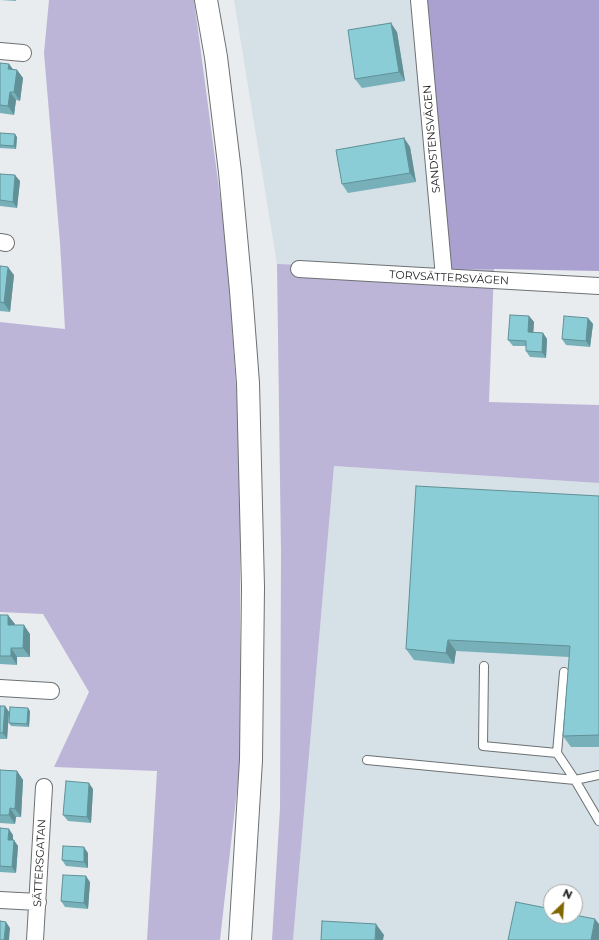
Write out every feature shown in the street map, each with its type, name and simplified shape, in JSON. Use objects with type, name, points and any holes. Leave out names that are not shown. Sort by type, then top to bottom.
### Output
[{"type":"highway","points":[[206,0],[216,57],[230,172],[242,291],[248,383],[253,587],[251,760],[240,940]]},
{"type":"highway","points":[[220,0],[243,171],[259,385],[265,589],[262,760],[252,940]]},
{"type":"street","name":"SANDSTENSVÄGEN","points":[[419,0],[444,277]]},
{"type":"street","points":[[0,51],[23,53]]},
{"type":"street","name":"TORVSÄTTERSVÄGEN","points":[[299,269],[599,286]]},
{"type":"street","points":[[0,688],[51,691]]},
{"type":"street","name":"SÄTTERSGATAN","points":[[35,940],[44,786]]},
{"type":"street","points":[[0,900],[38,902]]},
{"type":"lane","points":[[484,666],[483,746],[557,754]]},
{"type":"lane","points":[[564,672],[557,754],[575,780],[599,821]]},
{"type":"lane","points":[[367,760],[575,780],[599,775]]},
{"type":"shaded area","points":[[49,0],[194,0],[226,241],[240,444],[240,764],[220,940],[147,940],[157,771],[54,767],[89,692],[43,614],[0,612],[0,322],[65,329],[60,243],[44,53]]},
{"type":"shaded area","points":[[234,0],[419,0],[450,270],[277,264]]},
{"type":"shaded area","points":[[419,0],[599,0],[599,271],[494,269],[450,270]]},
{"type":"shaded area","points":[[277,264],[450,270],[494,269],[489,402],[599,405],[599,483],[334,466],[293,940],[272,940],[280,808],[281,553]]},
{"type":"shaded area","points":[[334,466],[599,483],[599,940],[293,940]]},
{"type":"building","points":[[391,23],[399,72],[355,79],[348,30]]},
{"type":"building","points":[[0,63],[9,64],[8,69],[17,70],[14,92],[10,92],[8,106],[0,105]]},
{"type":"building","points":[[0,133],[15,134],[14,146],[0,145]]},
{"type":"building","points":[[404,138],[410,173],[342,184],[336,150]]},
{"type":"building","points":[[0,174],[15,175],[13,202],[0,200]]},
{"type":"building","points":[[0,266],[8,267],[4,303],[0,302]]},
{"type":"building","points":[[510,315],[529,316],[528,332],[543,333],[542,352],[526,351],[526,341],[508,340]]},
{"type":"building","points":[[564,316],[588,318],[586,341],[562,339]]},
{"type":"building","points":[[416,486],[599,496],[599,735],[563,736],[570,646],[448,640],[446,653],[406,649]]},
{"type":"building","points":[[0,615],[8,615],[8,625],[24,625],[23,648],[11,648],[11,656],[0,656]]},
{"type":"building","points":[[0,706],[5,706],[3,733],[0,733]]},
{"type":"building","points":[[10,707],[28,708],[27,724],[9,723]]},
{"type":"building","points":[[0,770],[17,771],[15,809],[10,808],[9,815],[0,815]]},
{"type":"building","points":[[66,781],[89,783],[87,817],[63,815]]},
{"type":"building","points":[[0,828],[9,829],[8,840],[14,840],[12,867],[0,866]]},
{"type":"building","points":[[63,846],[84,847],[84,862],[62,860]]},
{"type":"building","points":[[63,875],[86,876],[84,903],[61,901]]},
{"type":"building","points":[[516,902],[543,907],[543,924],[583,924],[583,917],[595,919],[591,940],[508,940]]},
{"type":"building","points":[[0,921],[6,922],[4,940],[0,940]]},
{"type":"building","points":[[322,921],[376,924],[375,940],[321,940]]}]
